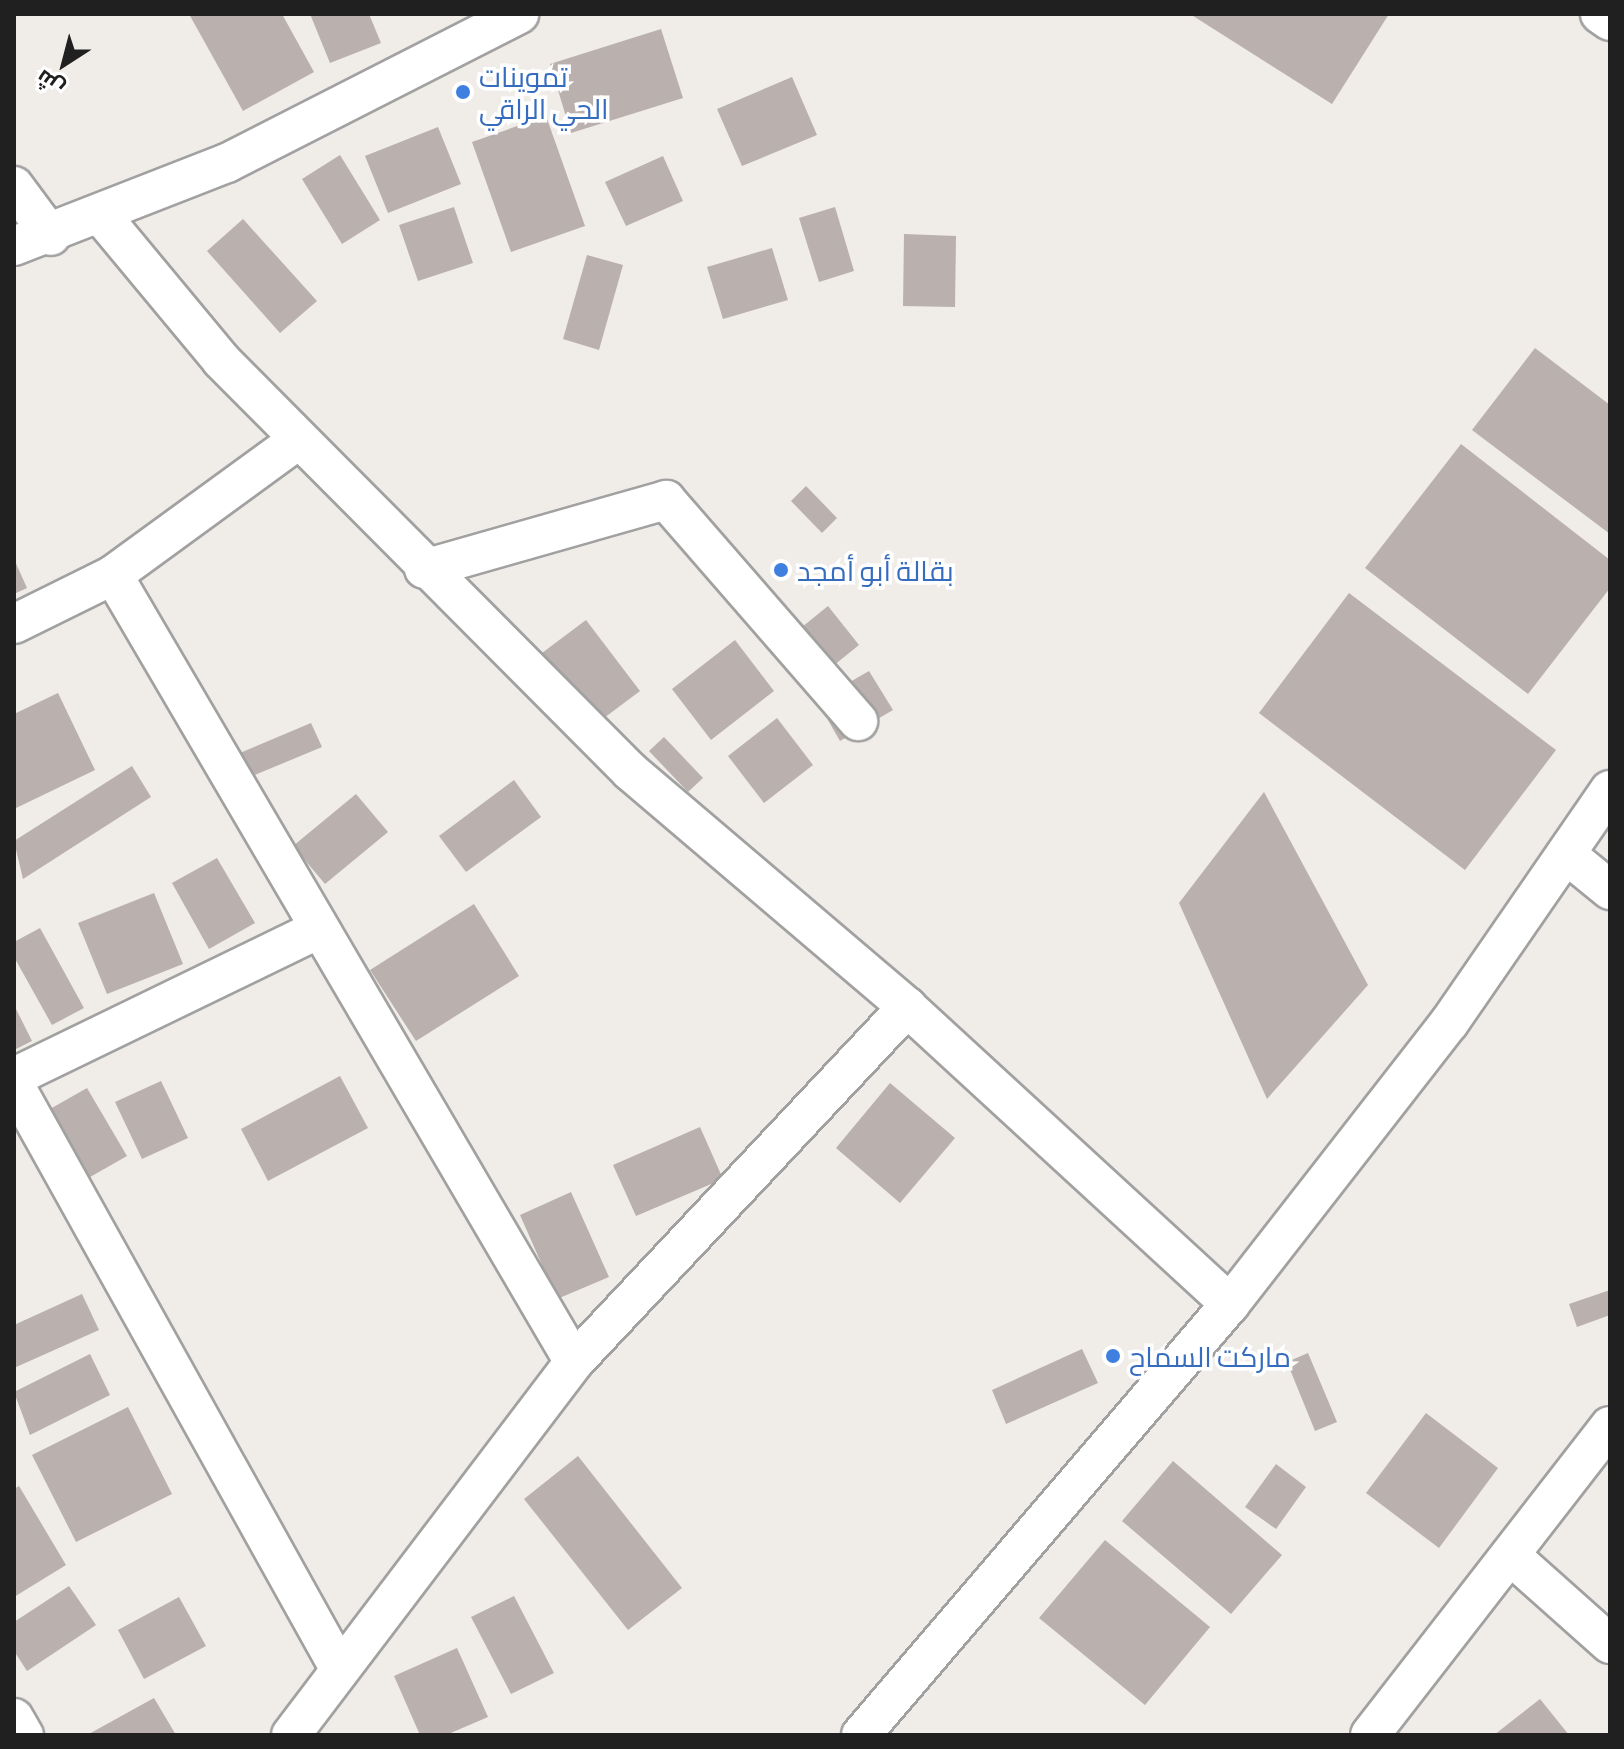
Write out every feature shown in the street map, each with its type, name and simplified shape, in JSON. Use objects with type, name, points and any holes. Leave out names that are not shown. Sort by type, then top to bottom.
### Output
[{"type":"street","points":[[14,246],[51,236],[227,163],[519,14]]},
{"type":"street","points":[[1600,14],[1610,21]]},
{"type":"street","points":[[14,186],[51,236]]},
{"type":"street","points":[[100,214],[298,440],[630,771],[907,1007],[1230,1304]]},
{"type":"street","points":[[14,624],[113,575],[298,440]]},
{"type":"street","points":[[424,569],[666,500],[858,721]]},
{"type":"street","points":[[113,575],[317,930],[574,1362]]},
{"type":"street","points":[[861,1735],[1230,1304],[1449,1023],[1610,790]]},
{"type":"street","points":[[1566,854],[1610,890]]},
{"type":"street","points":[[14,1077],[317,930]]},
{"type":"street","points":[[291,1735],[574,1362],[907,1007]]},
{"type":"street","points":[[14,1084],[339,1668]]},
{"type":"street","points":[[1370,1735],[1610,1426]]},
{"type":"street","points":[[1510,1555],[1610,1644]]},
{"type":"street","points":[[14,1718],[24,1735]]},
{"type":"building","points":[[189,14],[282,14],[314,72],[243,111]]},
{"type":"building","points":[[310,14],[369,14],[381,43],[330,63]]},
{"type":"building","points":[[1190,14],[1389,14],[1332,104]]},
{"type":"building","points":[[661,29],[683,98],[571,133],[550,64]]},
{"type":"building","points":[[792,77],[817,135],[742,166],[717,109]]},
{"type":"building","points":[[546,116],[585,226],[511,252],[472,142]]},
{"type":"building","points":[[438,127],[461,184],[388,213],[365,156]]},
{"type":"building","points":[[340,155],[380,220],[342,244],[302,179]]},
{"type":"building","points":[[663,156],[683,201],[626,226],[605,182]]},
{"type":"building","points":[[454,207],[473,263],[418,281],[399,225]]},
{"type":"building","points":[[835,207],[854,271],[819,282],[799,218]]},
{"type":"building","points":[[243,219],[317,301],[280,333],[207,251]]},
{"type":"building","points":[[904,234],[956,236],[955,307],[903,306]]},
{"type":"building","points":[[772,248],[788,300],[723,319],[707,267]]},
{"type":"building","points":[[587,255],[623,265],[599,350],[563,339]]},
{"type":"building","points":[[1535,348],[1610,405],[1610,534],[1472,430]]},
{"type":"building","points":[[1461,444],[1610,560],[1610,588],[1528,694],[1365,568]]},
{"type":"building","points":[[806,486],[837,518],[822,533],[791,501]]},
{"type":"building","points":[[14,559],[27,588],[14,594]]},
{"type":"building","points":[[1349,593],[1556,750],[1465,870],[1259,713]]},
{"type":"building","points":[[828,606],[859,645],[812,683],[781,644]]},
{"type":"building","points":[[586,620],[640,691],[592,727],[538,656]]},
{"type":"building","points":[[735,640],[774,691],[711,740],[672,689]]},
{"type":"building","points":[[869,671],[893,710],[840,741],[817,701]]},
{"type":"building","points":[[58,693],[95,770],[14,809],[14,714]]},
{"type":"building","points":[[777,718],[813,765],[764,803],[728,756]]},
{"type":"building","points":[[311,723],[322,747],[238,782],[228,758]]},
{"type":"building","points":[[664,737],[703,778],[688,792],[649,751]]},
{"type":"building","points":[[132,766],[151,797],[23,879],[14,841]]},
{"type":"building","points":[[514,780],[541,817],[466,872],[439,836]]},
{"type":"building","points":[[1264,792],[1368,985],[1267,1099],[1179,903]]},
{"type":"building","points":[[356,794],[388,832],[325,884],[293,846]]},
{"type":"building","points":[[217,858],[255,923],[209,949],[172,883]]},
{"type":"building","points":[[154,893],[183,964],[107,994],[78,923]]},
{"type":"building","points":[[474,904],[519,976],[416,1041],[370,970]]},
{"type":"building","points":[[40,928],[84,1008],[52,1025],[14,957],[14,942]]},
{"type":"building","points":[[14,1005],[32,1041],[14,1050]]},
{"type":"building","points":[[340,1076],[368,1128],[268,1181],[241,1129]]},
{"type":"building","points":[[161,1081],[188,1138],[142,1159],[115,1102]]},
{"type":"building","points":[[890,1083],[955,1138],[900,1203],[836,1148]]},
{"type":"building","points":[[87,1088],[127,1156],[69,1189],[29,1121]]},
{"type":"building","points":[[700,1127],[723,1179],[636,1216],[613,1165]]},
{"type":"building","points":[[571,1192],[609,1277],[557,1299],[520,1215]]},
{"type":"building","points":[[1610,1290],[1610,1315],[1577,1327],[1569,1304]]},
{"type":"building","points":[[82,1294],[99,1330],[14,1368],[14,1325]]},
{"type":"building","points":[[1082,1349],[1098,1383],[1006,1424],[992,1390]]},
{"type":"building","points":[[1308,1353],[1337,1422],[1315,1431],[1287,1362]]},
{"type":"building","points":[[90,1354],[110,1395],[30,1435],[14,1392]]},
{"type":"building","points":[[128,1407],[172,1494],[76,1542],[32,1455]]},
{"type":"building","points":[[1426,1413],[1498,1468],[1439,1548],[1366,1493]]},
{"type":"building","points":[[578,1456],[682,1588],[628,1630],[524,1499]]},
{"type":"building","points":[[1173,1461],[1282,1555],[1231,1614],[1122,1521]]},
{"type":"building","points":[[1276,1464],[1306,1487],[1276,1529],[1245,1507]]},
{"type":"building","points":[[19,1486],[66,1565],[14,1597],[14,1489]]},
{"type":"building","points":[[1105,1540],[1210,1627],[1145,1705],[1039,1618]]},
{"type":"building","points":[[69,1586],[96,1625],[27,1671],[14,1651],[14,1622]]},
{"type":"building","points":[[514,1596],[554,1673],[511,1694],[471,1617]]},
{"type":"building","points":[[179,1597],[206,1646],[144,1679],[118,1630]]},
{"type":"building","points":[[457,1648],[488,1717],[446,1735],[420,1735],[394,1676]]},
{"type":"building","points":[[154,1698],[176,1735],[87,1735]]},
{"type":"building","points":[[1540,1699],[1569,1735],[1494,1735]]},
{"type":"place","name":"تموينات الحي الراقي","points":[[463,92]]},
{"type":"place","name":"بقالة أبو أمجد","points":[[781,570]]},
{"type":"place","name":"ماركت السماح","points":[[1113,1356]]}]
